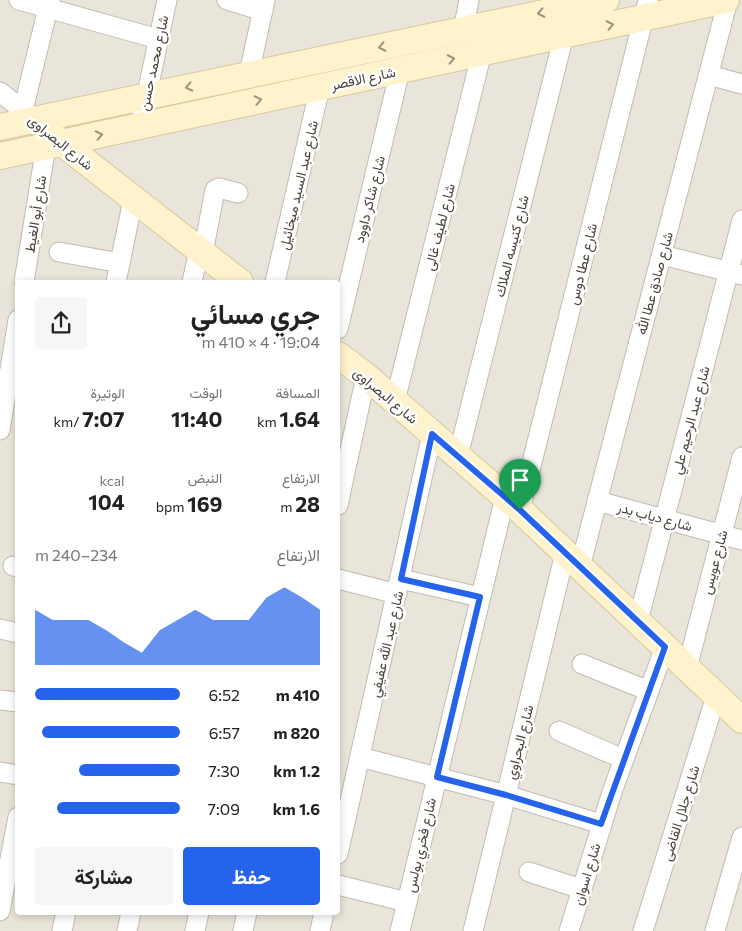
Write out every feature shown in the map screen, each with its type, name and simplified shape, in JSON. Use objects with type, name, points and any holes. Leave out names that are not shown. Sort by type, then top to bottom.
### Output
[{"type":"street","points":[[19,0],[49,4],[158,39]]},
{"type":"street","name":"شارع محمد حسن","points":[[140,126],[167,0]]},
{"type":"street","points":[[227,0],[264,5],[249,74]]},
{"type":"street","points":[[463,30],[469,0]]},
{"type":"street","name":"شارع الاقصر","points":[[0,127],[28,115],[145,96],[606,0]]},
{"type":"street","name":"شارع الاقصر","points":[[0,156],[564,35],[646,9],[727,0]]},
{"type":"street","name":"شارع صادق عطا الله","points":[[573,560],[597,501],[727,0]]},
{"type":"street","points":[[28,115],[49,4]]},
{"type":"street","name":"شارع عطا دوس","points":[[512,503],[646,9]]},
{"type":"street","name":"شارع كنيسه الملاك","points":[[458,456],[564,35]]},
{"type":"street","points":[[408,68],[410,41]]},
{"type":"street","name":"شارع لطيف غالى","points":[[395,401],[482,52]]},
{"type":"street","name":"شارع شاكر داوود","points":[[340,321],[408,68]]},
{"type":"street","points":[[709,75],[742,84]]},
{"type":"street","name":"شارع عبد السيد ميخائيل","points":[[275,280],[320,87]]},
{"type":"street","name":"شارع البصراوى","points":[[0,92],[28,115],[54,144],[133,200],[237,280]]},
{"type":"street","name":"شارع أبو الغيط","points":[[24,280],[54,144]]},
{"type":"street","points":[[193,280],[215,190],[220,188],[238,194]]},
{"type":"street","points":[[116,280],[133,200]]},
{"type":"street","name":"شارع عبد الرحيم علي","points":[[638,621],[664,519],[735,273],[742,220]]},
{"type":"street","points":[[59,252],[120,263]]},
{"type":"street","points":[[662,255],[735,273]]},
{"type":"street","points":[[0,430],[15,338]]},
{"type":"street","name":"شارع البصراوى","points":[[340,356],[366,376],[512,503],[742,720]]},
{"type":"street","points":[[340,495],[366,376]]},
{"type":"street","name":"شارع عبد الله عفيفي","points":[[340,845],[432,434]]},
{"type":"street","name":"شارع عويس","points":[[686,668],[742,457]]},
{"type":"street","name":"شارع دياب بدر","points":[[597,501],[742,540]]},
{"type":"street","name":"شارع فخري بولس","points":[[400,931],[480,597],[512,503]]},
{"type":"street","name":"شارع البحراوي","points":[[473,931],[506,795],[573,560]]},
{"type":"street","points":[[340,579],[480,597]]},
{"type":"street","points":[[0,630],[15,632]]},
{"type":"street","name":"شارع اسوان","points":[[569,931],[601,824],[665,647]]},
{"type":"street","points":[[582,664],[649,691]]},
{"type":"street","name":"شارع جلال القاضى","points":[[643,931],[716,696]]},
{"type":"street","points":[[0,700],[15,702]]},
{"type":"street","points":[[560,731],[623,759]]},
{"type":"street","points":[[360,757],[506,795],[601,824]]},
{"type":"street","points":[[0,772],[15,774]]},
{"type":"street","points":[[0,911],[6,840],[15,823]]},
{"type":"street","points":[[715,931],[742,837]]},
{"type":"street","points":[[528,872],[581,889]]},
{"type":"street","points":[[340,885],[407,902]]},
{"type":"street","points":[[62,931],[65,915]]},
{"type":"street","points":[[127,931],[130,915]]},
{"type":"street","points":[[195,931],[198,915]]},
{"type":"street","points":[[243,931],[246,915]]},
{"type":"street","points":[[320,931],[323,915]]},
{"type":"shaded area","points":[[0,0],[742,0],[742,931],[0,931]]},
{"type":"route","points":[[432,434],[520,510],[665,647],[601,824],[506,795],[437,777],[480,597],[401,579],[432,434]]}]
